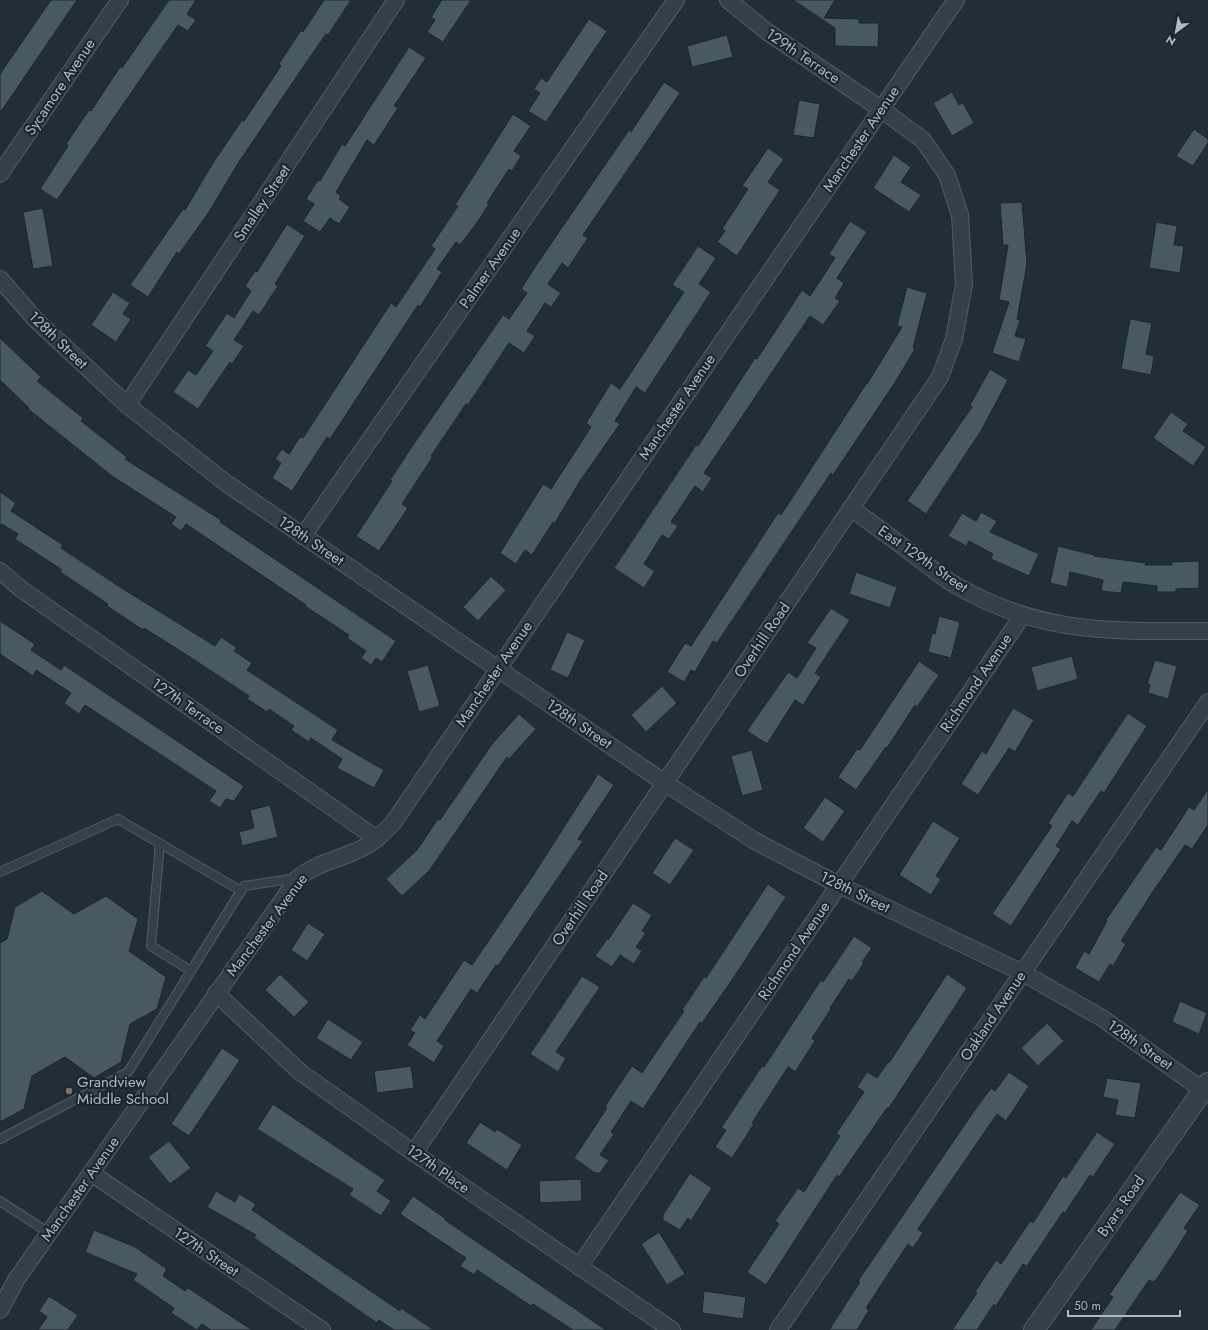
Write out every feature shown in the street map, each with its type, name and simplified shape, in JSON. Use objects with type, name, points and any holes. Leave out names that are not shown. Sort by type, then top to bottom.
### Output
[{"type":"street","name":"Sycamore Avenue","points":[[0,174],[120,0]]},
{"type":"street","name":"Smalley Street","points":[[127,405],[396,0]]},
{"type":"street","name":"Palmer Avenue","points":[[303,536],[676,0]]},
{"type":"street","name":"129th Terrace","points":[[728,0],[766,31],[881,109]]},
{"type":"street","name":"Manchester Avenue","points":[[0,1310],[16,1280],[298,878],[309,869],[358,850],[377,839],[393,823],[956,0]]},
{"type":"street","name":"Overhill Road","points":[[414,1153],[852,509],[940,377],[954,339],[964,284],[960,214],[947,175],[923,140],[881,109]]},
{"type":"street","name":"128th Street","points":[[0,279],[36,320],[127,405],[226,483],[665,783],[754,841],[838,885],[1023,973],[1102,1018],[1206,1089]]},
{"type":"street","name":"East 129th Street","points":[[852,509],[951,582],[990,603],[1022,616],[1063,626],[1113,631],[1208,631]]},
{"type":"street","name":"127th Terrace","points":[[0,571],[21,589],[377,839]]},
{"type":"street","name":"Richmond Avenue","points":[[579,1267],[1022,616]]},
{"type":"street","name":"Oakland Avenue","points":[[778,1330],[1208,702]]},
{"type":"street","name":"127th Place","points":[[216,993],[300,1072],[414,1153],[672,1330]]},
{"type":"street","name":"Byars Road","points":[[1034,1330],[1206,1089]]},
{"type":"street","name":"127th Street","points":[[91,1173],[322,1330]]},
{"type":"lane","points":[[0,872],[118,819],[241,891]]},
{"type":"lane","points":[[160,843],[151,946],[191,971]]},
{"type":"lane","points":[[0,1139],[128,1072],[244,886],[298,878]]},
{"type":"lane","points":[[0,1201],[49,1233]]},
{"type":"building","points":[[51,0],[77,0],[0,113],[0,74]]},
{"type":"building","points":[[169,0],[196,0],[187,14],[196,20],[188,31],[178,25],[57,200],[40,189],[68,146],[66,144],[89,110],[91,111],[120,67],[122,68]]},
{"type":"building","points":[[324,0],[351,0],[328,35],[326,34],[237,165],[209,212],[179,254],[177,252],[148,297],[130,285],[183,209],[185,210],[213,163],[242,120],[244,121],[281,66],[279,64],[301,30],[303,32]]},
{"type":"building","points":[[442,0],[471,0],[443,42],[427,32],[435,20],[431,17]]},
{"type":"building","points":[[793,0],[835,0],[824,18],[859,19],[859,23],[879,23],[878,47],[835,46],[835,28]]},
{"type":"building","points":[[589,19],[607,31],[546,122],[528,111],[540,93],[534,89],[541,78],[547,82]]},
{"type":"building","points":[[727,35],[733,57],[692,67],[687,46]]},
{"type":"building","points":[[409,47],[426,58],[394,106],[398,108],[374,145],[367,140],[336,192],[341,196],[339,199],[350,207],[339,224],[330,218],[320,232],[303,221],[314,204],[306,199],[318,180],[320,181],[342,144],[345,146]]},
{"type":"building","points":[[664,82],[680,93],[583,235],[588,238],[568,268],[562,263],[548,284],[561,293],[551,307],[545,303],[527,331],[535,336],[524,353],[509,343],[468,405],[466,404],[431,456],[432,458],[402,504],[408,508],[379,551],[356,536],[392,481],[390,480],[503,315],[509,319],[527,293],[521,289],[539,261],[629,130],[631,132]]},
{"type":"building","points":[[952,92],[959,105],[963,103],[974,123],[952,136],[933,103]]},
{"type":"building","points":[[799,100],[820,104],[814,138],[793,135]]},
{"type":"building","points":[[513,114],[531,126],[514,151],[521,156],[512,171],[509,169],[487,203],[489,204],[479,220],[460,245],[456,242],[437,269],[442,272],[420,307],[418,305],[330,439],[327,437],[292,491],[272,478],[281,463],[275,459],[282,449],[289,454],[300,437],[303,438],[391,303],[396,307],[435,249],[431,246],[458,206],[455,205]]},
{"type":"building","points":[[1194,129],[1208,139],[1208,143],[1193,166],[1176,156]]},
{"type":"building","points":[[768,148],[784,159],[768,182],[780,190],[737,256],[717,242],[725,231],[722,229],[748,189],[742,186]]},
{"type":"building","points":[[894,155],[911,167],[901,182],[921,195],[909,212],[873,188]]},
{"type":"building","points":[[1022,202],[1027,264],[1017,319],[1020,320],[1015,336],[1026,339],[1019,362],[992,353],[1009,302],[999,300],[1008,245],[1003,245],[1000,203]]},
{"type":"building","points":[[43,208],[53,266],[33,269],[23,212]]},
{"type":"building","points":[[850,221],[867,232],[837,278],[844,283],[835,298],[840,301],[823,325],[810,316],[704,473],[712,478],[703,492],[695,486],[671,522],[678,526],[669,539],[662,535],[644,564],[655,571],[644,588],[614,568],[696,445],[698,446],[755,358],[757,359],[802,290],[810,296],[835,258],[829,254]]},
{"type":"building","points":[[1156,222],[1177,226],[1174,245],[1184,246],[1180,273],[1149,268]]},
{"type":"building","points":[[287,224],[305,236],[275,284],[278,286],[259,315],[253,311],[234,340],[244,346],[232,364],[230,362],[198,409],[173,392],[188,370],[196,375],[213,351],[205,346],[227,313],[234,318],[251,291],[245,286],[255,271],[257,272]]},
{"type":"building","points":[[698,246],[716,258],[699,284],[711,292],[645,393],[636,387],[615,421],[620,424],[580,481],[555,523],[553,522],[532,555],[525,550],[516,564],[500,553],[543,484],[551,489],[591,427],[586,423],[611,383],[620,389],[684,292],[672,285]]},
{"type":"building","points":[[907,287],[927,293],[913,348],[915,349],[894,384],[833,475],[831,473],[717,643],[713,641],[695,672],[691,670],[684,682],[667,672],[685,643],[691,646],[778,513],[781,515],[867,384],[902,327],[897,326]]},
{"type":"building","points":[[113,292],[130,303],[123,314],[131,319],[116,342],[91,325]]},
{"type":"building","points":[[1130,319],[1152,323],[1146,354],[1154,356],[1151,375],[1121,369]]},
{"type":"building","points":[[0,338],[41,377],[37,381],[83,418],[81,421],[127,457],[125,459],[221,520],[220,522],[396,641],[382,662],[376,658],[371,665],[361,658],[366,651],[347,638],[349,635],[186,524],[181,531],[171,524],[176,517],[112,476],[28,409],[29,408],[0,380]]},
{"type":"building","points":[[990,369],[1008,380],[981,431],[926,514],[907,501],[972,407],[970,405]]},
{"type":"building","points":[[1171,412],[1188,424],[1183,431],[1206,447],[1193,466],[1153,438]]},
{"type":"building","points":[[0,492],[16,503],[11,511],[63,545],[61,548],[120,587],[215,646],[221,637],[237,648],[234,651],[252,663],[247,670],[338,730],[332,740],[384,770],[374,788],[337,768],[342,759],[311,738],[309,742],[291,730],[294,726],[269,709],[267,712],[247,699],[249,696],[190,657],[144,628],[143,630],[107,606],[108,604],[60,572],[62,570],[15,539],[18,534],[2,524],[0,527]]},
{"type":"building","points":[[981,512],[997,521],[990,532],[1039,554],[1029,576],[991,559],[993,554],[969,541],[966,546],[948,536],[962,513],[976,521]]},
{"type":"building","points":[[1058,546],[1094,556],[1146,563],[1145,565],[1172,565],[1172,562],[1199,561],[1199,588],[1176,589],[1176,592],[1157,592],[1157,586],[1123,582],[1121,593],[1101,591],[1103,580],[1070,572],[1067,587],[1050,583]]},
{"type":"building","points":[[856,572],[897,587],[890,608],[849,594]]},
{"type":"building","points":[[491,576],[506,590],[478,621],[463,607]]},
{"type":"building","points":[[831,608],[850,620],[815,673],[821,677],[803,705],[795,700],[767,744],[747,731],[788,672],[797,678],[816,648],[807,643]]},
{"type":"building","points":[[939,616],[960,622],[951,658],[928,652],[932,633],[935,634]]},
{"type":"building","points":[[0,621],[35,644],[31,650],[61,670],[64,665],[244,786],[234,801],[226,799],[220,808],[209,801],[216,791],[85,705],[79,714],[64,703],[71,693],[36,670],[33,676],[0,654]]},
{"type":"building","points":[[567,632],[585,640],[568,678],[550,670]]},
{"type":"building","points":[[1072,656],[1078,679],[1037,691],[1031,667]]},
{"type":"building","points":[[1155,660],[1177,666],[1168,699],[1148,693],[1150,685],[1147,684]]},
{"type":"building","points":[[919,661],[939,675],[917,707],[915,705],[887,748],[886,747],[856,790],[838,777],[857,749],[860,750]]},
{"type":"building","points":[[428,665],[440,706],[419,712],[407,671]]},
{"type":"building","points":[[662,686],[677,703],[646,732],[631,715]]},
{"type":"building","points":[[1013,708],[1034,720],[1015,752],[1009,748],[978,795],[961,784],[982,751],[986,754]]},
{"type":"building","points":[[1128,713],[1147,726],[1104,793],[1101,791],[1078,825],[1072,821],[1056,846],[1061,849],[1011,926],[992,914],[1052,826],[1048,823],[1068,793],[1073,796]]},
{"type":"building","points":[[519,714],[536,729],[509,759],[507,757],[429,871],[402,896],[386,879],[417,850],[438,819],[440,820],[492,744]]},
{"type":"building","points":[[752,750],[763,790],[742,796],[731,756]]},
{"type":"building","points":[[598,774],[614,785],[578,839],[583,841],[498,966],[496,965],[477,993],[471,989],[437,1041],[444,1046],[434,1063],[407,1045],[415,1033],[410,1030],[420,1015],[425,1019],[464,960],[472,965],[534,874]]},
{"type":"building","points":[[1208,789],[1208,825],[1192,849],[1185,845],[1154,890],[1121,941],[1126,944],[1113,966],[1110,964],[1099,982],[1075,968],[1084,951],[1089,954],[1107,921],[1106,920],[1156,847],[1161,850],[1189,807],[1194,810]]},
{"type":"building","points":[[825,797],[845,811],[823,842],[803,828]]},
{"type":"building","points":[[270,805],[278,837],[242,846],[239,832],[254,828],[250,810]]},
{"type":"building","points":[[933,821],[960,838],[936,876],[941,879],[931,895],[899,875]]},
{"type":"building","points":[[675,838],[694,850],[670,885],[652,873]]},
{"type":"building","points":[[768,884],[786,897],[734,977],[702,1023],[700,1022],[643,1109],[631,1101],[611,1132],[614,1134],[600,1155],[609,1160],[600,1173],[595,1173],[574,1158],[607,1108],[605,1106],[632,1066],[642,1073],[684,1011],[682,1010],[704,977],[706,978]]},
{"type":"building","points":[[42,891],[74,914],[106,896],[138,919],[129,951],[166,977],[157,1009],[130,1024],[121,1062],[94,1078],[65,1057],[32,1076],[24,1109],[0,1122],[0,943],[7,939],[15,907]]},
{"type":"building","points":[[633,903],[652,915],[642,931],[646,933],[636,947],[642,951],[634,964],[620,955],[612,967],[595,956],[607,939],[608,940]]},
{"type":"building","points":[[308,923],[325,934],[307,961],[291,950]]},
{"type":"building","points":[[854,936],[872,948],[862,962],[864,963],[852,981],[849,979],[830,1008],[831,1009],[812,1038],[815,1041],[795,1072],[788,1067],[752,1123],[754,1124],[732,1158],[715,1147],[726,1130],[721,1128],[762,1066],[764,1067],[821,980],[823,982]]},
{"type":"building","points":[[280,974],[309,1002],[294,1017],[265,990]]},
{"type":"building","points":[[947,974],[967,988],[889,1108],[887,1108],[839,1177],[837,1175],[766,1285],[747,1272],[779,1224],[775,1221],[798,1188],[804,1192],[840,1136],[836,1134],[864,1092],[857,1087],[867,1072],[877,1078],[888,1062],[889,1063]]},
{"type":"building","points":[[582,976],[600,987],[556,1052],[566,1058],[558,1072],[530,1054]]},
{"type":"building","points":[[1180,1001],[1207,1013],[1199,1034],[1172,1022]]},
{"type":"building","points":[[328,1019],[363,1042],[351,1060],[316,1038]]},
{"type":"building","points":[[1047,1023],[1064,1041],[1038,1066],[1021,1048]]},
{"type":"building","points":[[222,1048],[240,1060],[189,1136],[171,1124]]},
{"type":"building","points":[[411,1066],[414,1088],[377,1093],[374,1071]]},
{"type":"building","points":[[1009,1072],[1029,1086],[1006,1121],[997,1114],[918,1229],[923,1233],[913,1248],[908,1244],[866,1308],[869,1310],[857,1330],[829,1330],[860,1282],[858,1281],[972,1114],[991,1088],[995,1091]]},
{"type":"building","points":[[1107,1078],[1141,1083],[1135,1118],[1115,1115],[1118,1100],[1103,1097]]},
{"type":"building","points":[[273,1104],[385,1180],[377,1191],[391,1201],[381,1216],[349,1195],[353,1189],[257,1129]]},
{"type":"building","points":[[480,1122],[495,1132],[497,1129],[522,1145],[507,1170],[466,1143]]},
{"type":"building","points":[[1097,1132],[1115,1144],[1093,1177],[1090,1175],[1027,1266],[1023,1264],[996,1306],[994,1304],[977,1330],[952,1330],[977,1293],[975,1292],[996,1260],[1001,1264],[1030,1221],[1033,1223],[1063,1176],[1066,1178]]},
{"type":"building","points":[[169,1141],[191,1168],[170,1184],[148,1157]]},
{"type":"building","points":[[690,1173],[712,1188],[691,1221],[688,1218],[680,1230],[663,1220],[663,1215]]},
{"type":"building","points":[[581,1179],[582,1201],[540,1203],[539,1181]]},
{"type":"building","points":[[216,1191],[235,1202],[239,1194],[256,1204],[252,1210],[400,1311],[401,1308],[434,1330],[394,1330],[379,1320],[377,1323],[254,1238],[256,1235],[207,1207]]},
{"type":"building","points":[[1180,1192],[1200,1205],[1184,1228],[1188,1231],[1157,1279],[1153,1282],[1149,1280],[1115,1330],[1091,1330],[1113,1297],[1109,1295]]},
{"type":"building","points":[[413,1196],[446,1219],[445,1220],[606,1330],[573,1330],[533,1304],[531,1306],[477,1270],[474,1275],[460,1266],[466,1258],[400,1214]]},
{"type":"building","points":[[94,1230],[135,1247],[167,1269],[163,1276],[185,1291],[188,1288],[252,1330],[211,1330],[202,1324],[197,1330],[171,1313],[174,1308],[133,1280],[137,1274],[85,1252]]},
{"type":"building","points":[[659,1232],[685,1274],[667,1285],[641,1244]]},
{"type":"building","points":[[704,1291],[746,1297],[743,1319],[702,1313]]},
{"type":"building","points":[[49,1296],[78,1315],[68,1330],[38,1330],[47,1317],[39,1311]]},
{"type":"place","name":"Grandview Middle School","points":[[69,1091]]}]
